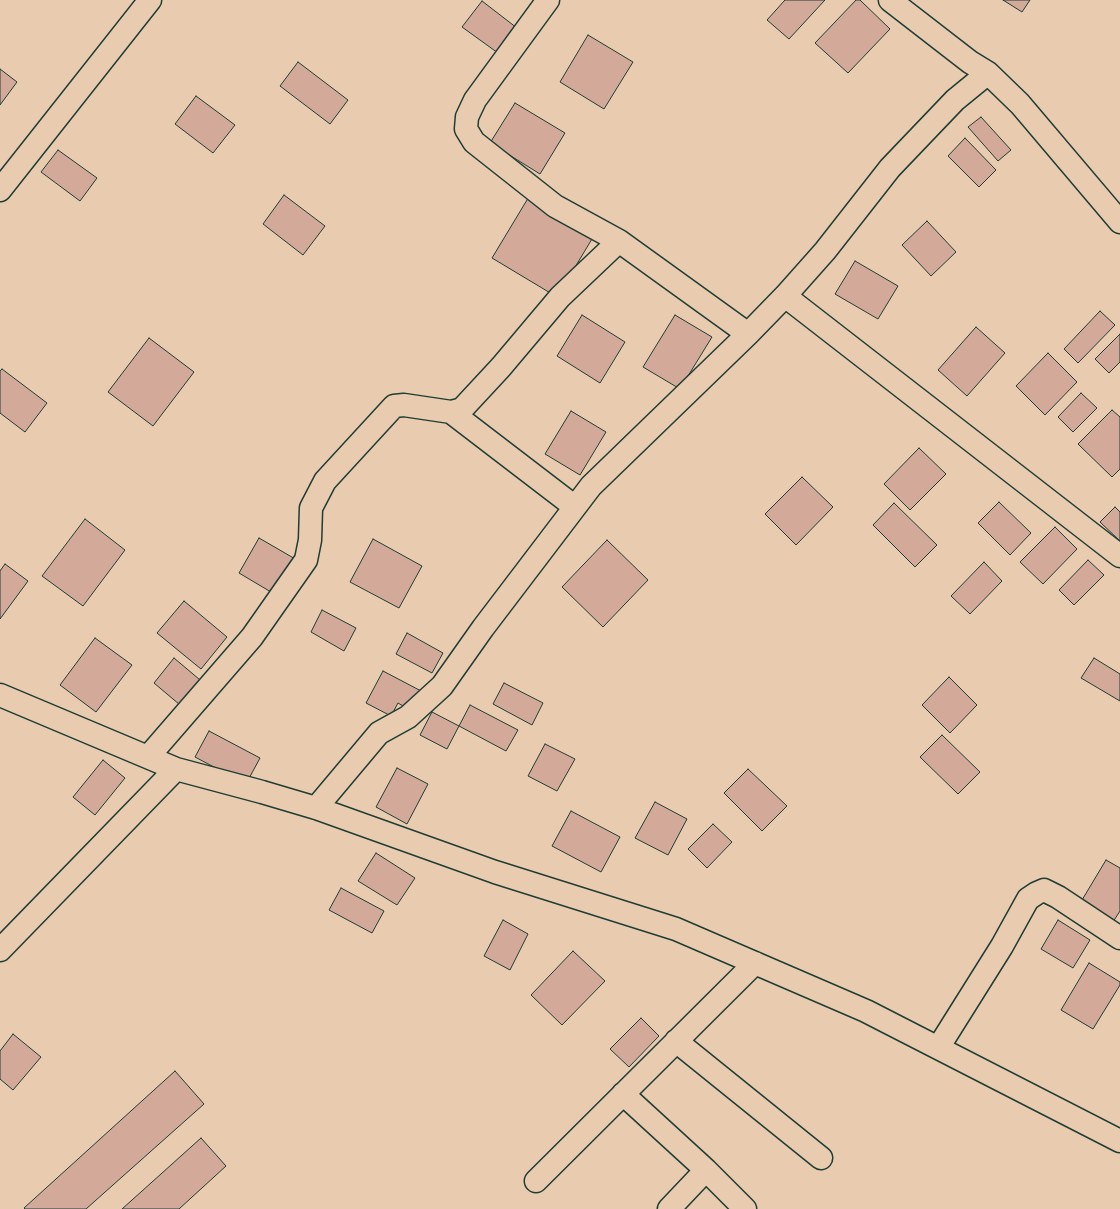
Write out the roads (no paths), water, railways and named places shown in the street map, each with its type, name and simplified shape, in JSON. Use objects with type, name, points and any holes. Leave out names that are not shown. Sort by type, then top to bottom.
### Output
[{"type":"street","points":[[0,190],[150,0]]},
{"type":"street","points":[[548,0],[475,100],[468,117],[466,129],[474,142],[555,206],[619,241],[748,334]]},
{"type":"street","points":[[890,0],[970,62],[988,73],[1020,104],[1120,222]]},
{"type":"street","points":[[316,808],[379,733],[408,717],[442,686],[482,628],[591,486],[748,334],[825,251],[890,168],[955,100],[988,73]]},
{"type":"street","points":[[148,757],[252,637],[306,560],[310,540],[311,508],[326,481],[394,406],[404,405],[451,412],[462,409],[501,367],[560,297],[619,241]]},
{"type":"street","points":[[784,296],[1120,556]]},
{"type":"street","points":[[451,412],[575,507]]},
{"type":"street","points":[[0,695],[176,769],[316,808],[495,872],[676,929],[866,1011],[1120,1141]]},
{"type":"street","points":[[0,950],[176,769]]},
{"type":"street","points":[[938,1048],[1002,946],[1028,899],[1037,893],[1044,890],[1058,897],[1120,938]]},
{"type":"street","points":[[536,1181],[754,963]]},
{"type":"street","points":[[676,1041],[822,1158]]},
{"type":"street","points":[[623,1094],[706,1170],[744,1209]]},
{"type":"street","points":[[669,1209],[706,1170]]}]
